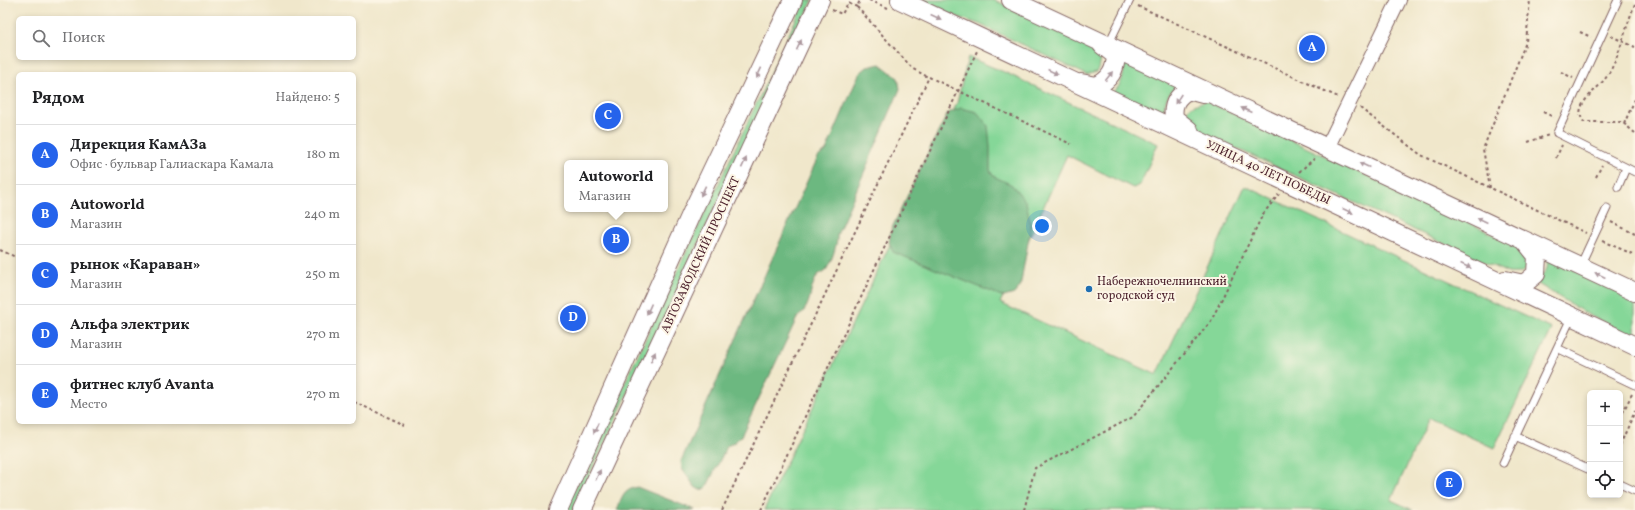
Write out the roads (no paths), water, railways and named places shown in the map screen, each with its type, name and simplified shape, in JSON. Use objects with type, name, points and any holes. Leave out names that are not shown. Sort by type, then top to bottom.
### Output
[{"type":"street","name":"АВТОЗАВОДСКИЙ ПРОСПЕКТ","points":[[558,510],[692,212],[793,0]]},
{"type":"street","name":"УЛИЦА 40 ЛЕТ ПОБЕДЫ","points":[[900,0],[1635,346]]},
{"type":"street","points":[[1011,0],[1635,292]]},
{"type":"street","points":[[1327,148],[1399,0]]},
{"type":"street","name":"АВТОЗАВОДСКИЙ ПРОСПЕКТ","points":[[582,510],[826,5]]},
{"type":"street","points":[[1074,82],[1097,86],[1106,81],[1112,74],[1116,56],[1101,42]]},
{"type":"street","points":[[1205,143],[1174,118],[1173,110],[1175,101],[1180,94],[1188,90],[1225,100]]},
{"type":"street","points":[[1489,277],[1524,284],[1536,274],[1537,256],[1524,240]]},
{"type":"lane","points":[[1618,0],[1557,133],[1635,172]]},
{"type":"lane","points":[[1101,42],[1129,1]]},
{"type":"lane","points":[[1618,187],[1626,168]]},
{"type":"lane","points":[[1580,266],[1607,208]]},
{"type":"lane","points":[[1503,463],[1572,316]]},
{"type":"lane","points":[[1557,348],[1635,385]]},
{"type":"lane","points":[[1515,436],[1587,469]]},
{"type":"lane","points":[[1623,485],[1635,491]]},
{"type":"place","name":"Дирекция КамАЗа","points":[[1312,48]]},
{"type":"place","name":"рынок «Караван»","points":[[608,116]]},
{"type":"place","name":"Autoworld","points":[[616,240]]},
{"type":"place","name":"Набережночелнинский городской суд","points":[[1089,289]]},
{"type":"place","name":"Альфа электрик","points":[[573,318]]},
{"type":"place","name":"фитнес клуб Avanta","points":[[1449,484]]}]
